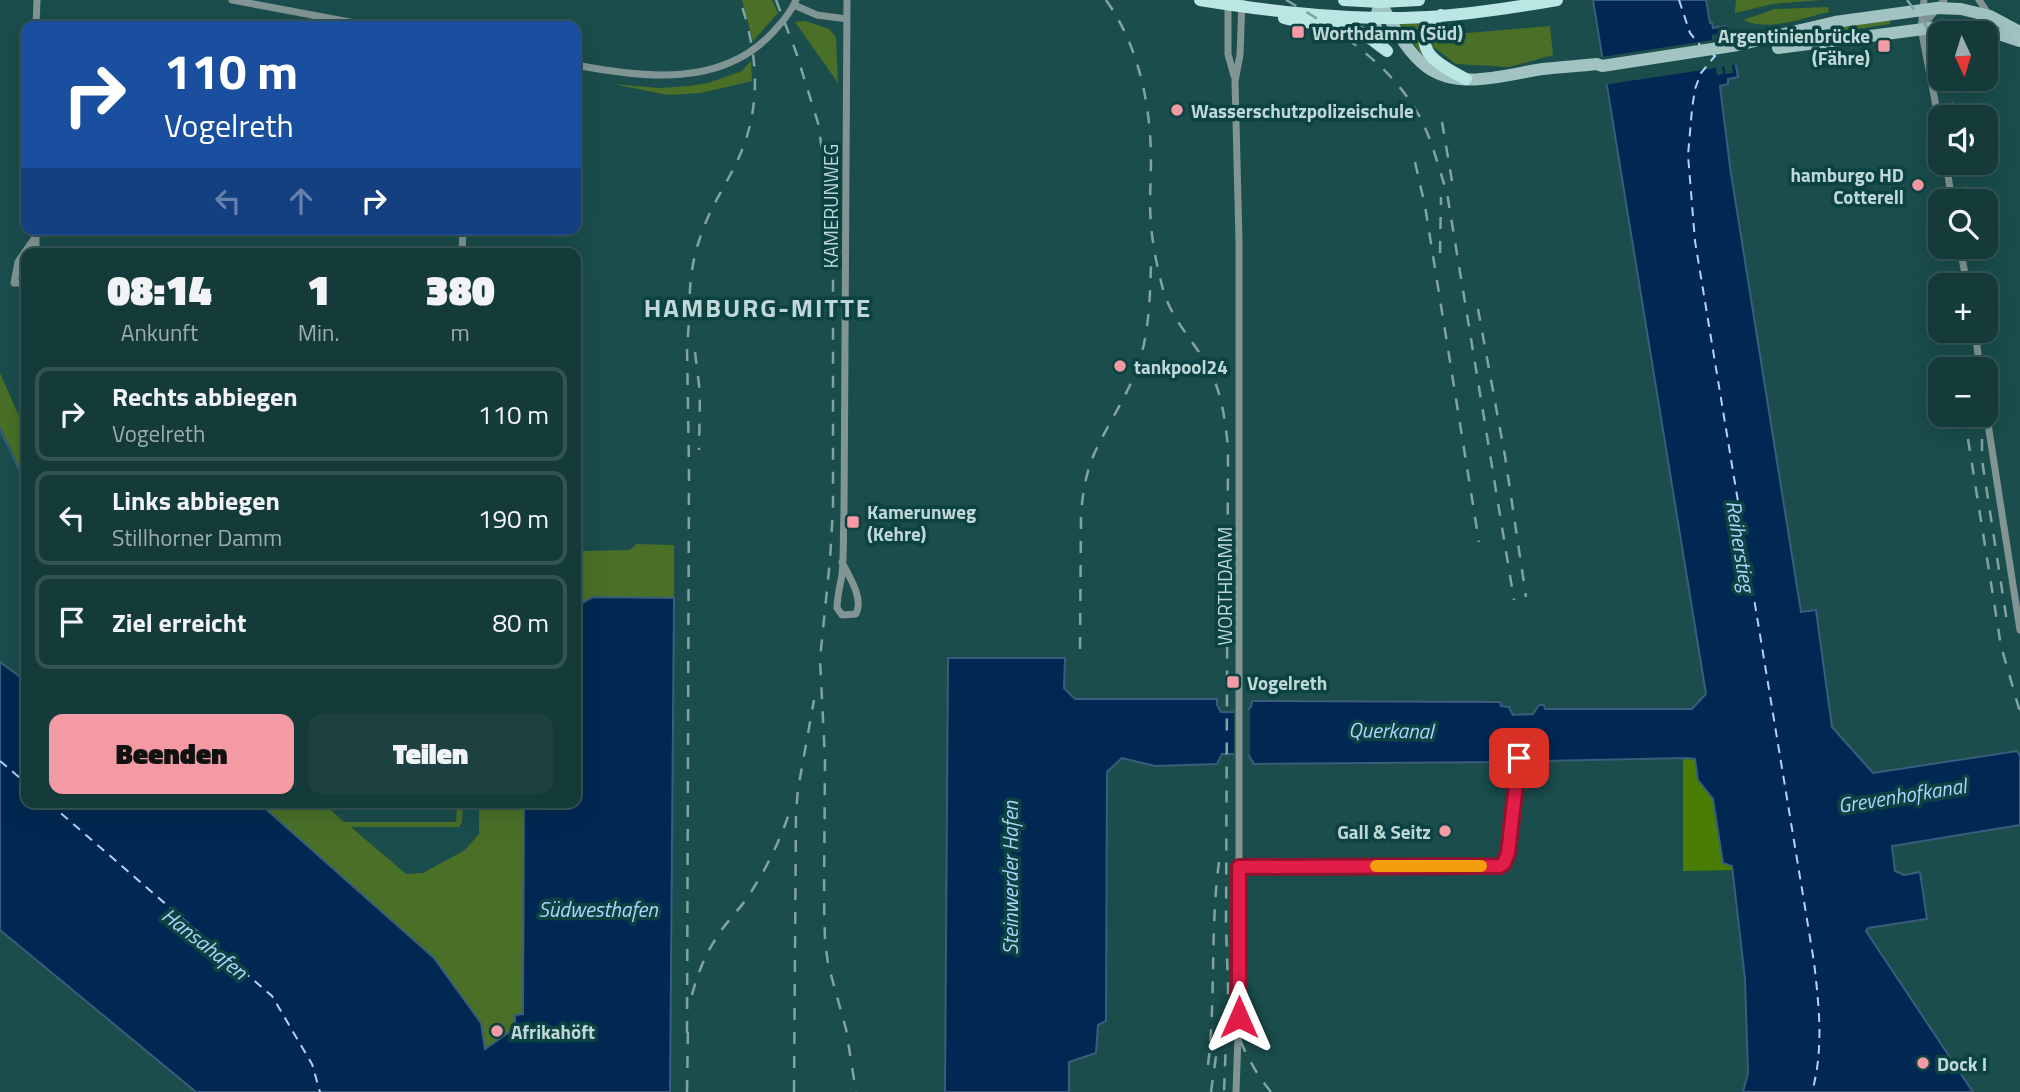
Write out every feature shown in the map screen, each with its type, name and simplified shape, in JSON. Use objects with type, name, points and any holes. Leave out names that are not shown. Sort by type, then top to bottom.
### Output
[{"type":"main road","points":[[1200,0],[1242,4],[1302,23],[1353,30],[1387,51]]},
{"type":"main road","points":[[1343,0],[1419,0]]},
{"type":"main road","points":[[1261,10],[1383,18],[1441,16],[1557,0]]},
{"type":"main road","points":[[1441,16],[1426,31],[1425,46],[1440,65],[1466,79]]},
{"type":"street","points":[[36,21],[37,0]]},
{"type":"street","points":[[232,0],[344,21]]},
{"type":"street","name":"KAMERUNWEG","points":[[842,562],[859,600],[856,614],[849,616],[842,615],[836,608],[842,562],[845,465],[847,0]]},
{"type":"street","points":[[1979,0],[1990,16]]},
{"type":"street","points":[[581,66],[639,75],[680,75],[705,71],[754,50],[776,28],[795,2],[817,16],[847,19]]},
{"type":"street","name":"WORTHDAMM","points":[[1228,2],[1228,54],[1235,80]]},
{"type":"street","points":[[1380,2],[1383,18],[1425,65],[1441,74],[1466,79],[1584,65],[1602,66],[1738,45],[1810,27],[1923,5],[1941,4],[1965,9],[1990,16],[2020,32]]},
{"type":"street","name":"WORTHDAMM","points":[[1236,1092],[1239,1017],[1240,755],[1239,242],[1235,80],[1240,55],[1242,4]]},
{"type":"street","points":[[1924,28],[1941,4]]},
{"type":"street","points":[[1923,5],[1924,28],[1937,105]]},
{"type":"street","points":[[1383,18],[1375,32],[1387,51]]},
{"type":"street","points":[[1778,48],[1924,28],[1974,28],[2020,41]]},
{"type":"street","points":[[21,257],[13,283],[21,283]]},
{"type":"street","points":[[1988,427],[2020,630]]},
{"type":"street","points":[[1239,867],[1495,867],[1504,863],[1508,853],[1519,748]]},
{"type":"green space","points":[[742,0],[772,0],[778,13],[753,41]]},
{"type":"green space","points":[[1736,0],[1821,0],[1773,4],[1735,13]]},
{"type":"green space","points":[[1828,7],[1829,12],[1786,23],[1764,25],[1743,20],[1775,9]]},
{"type":"green space","points":[[1890,19],[1890,24],[1790,42],[1785,40],[1817,31]]},
{"type":"green space","points":[[805,21],[829,29],[836,37],[838,83],[795,22]]},
{"type":"green space","points":[[1426,23],[1419,37],[1424,56],[1400,24]]},
{"type":"green space","points":[[1446,24],[1456,34],[1550,26],[1553,55],[1509,67],[1456,64],[1432,46],[1438,25]]},
{"type":"green space","points":[[751,61],[752,81],[701,93],[668,95],[613,84],[659,88],[708,83],[742,71]]},
{"type":"green space","points":[[0,373],[21,421],[21,470],[0,426]]},
{"type":"green space","points":[[636,544],[674,545],[674,598],[593,597],[581,603],[581,551],[630,550]]},
{"type":"green space","points":[[1683,759],[1695,759],[1701,785],[1713,798],[1723,863],[1732,865],[1733,870],[1683,871]]},
{"type":"green space","points":[[265,808],[329,808],[344,822],[456,822],[457,808],[463,808],[459,827],[351,827],[406,874],[423,873],[465,850],[479,834],[479,808],[524,808],[523,1014],[514,1015],[515,1028],[484,1049],[434,958]]},
{"type":"water","points":[[1593,0],[1706,0],[1713,28],[1725,26],[1730,32],[1738,77],[1728,79],[1728,84],[1720,86],[1730,167],[1801,612],[1816,610],[1832,727],[1873,773],[2017,751],[2020,756],[2020,825],[1892,846],[1895,871],[1904,875],[1920,872],[1927,919],[1868,928],[1866,931],[1973,1092],[1743,1092],[1748,1073],[1745,979],[1732,866],[1723,863],[1713,799],[1698,780],[1695,759],[1542,761],[1533,746],[1514,748],[1506,762],[1254,764],[1248,754],[1222,754],[1217,764],[1155,766],[1122,758],[1107,772],[1106,1021],[1098,1025],[1096,1053],[1069,1062],[1069,1092],[945,1092],[948,658],[1065,658],[1064,688],[1075,699],[1217,699],[1221,712],[1246,712],[1252,701],[1500,702],[1501,706],[1509,707],[1513,715],[1533,714],[1539,705],[1544,705],[1545,709],[1692,709],[1706,694]]},
{"type":"water","points":[[593,597],[674,598],[670,1092],[196,1092],[0,930],[0,662],[21,677],[21,808],[265,808],[434,958],[481,1023],[485,1049],[515,1028],[515,1015],[523,1014],[524,808],[581,808],[581,603]]},
{"type":"pier","points":[[1717,34],[1719,39],[1735,37],[1739,64],[1732,65],[1733,73],[1725,74],[1724,66],[1723,74],[1717,75],[1716,68],[1603,85],[1598,54],[1601,57],[1712,40],[1712,35]]},
{"type":"pier","points":[[1234,710],[1250,710],[1250,755],[1234,755]]},
{"type":"waterway","points":[[0,429],[21,473]]},
{"type":"ferry route","points":[[1679,0],[1690,33],[1700,45]]},
{"type":"ferry route","points":[[1713,55],[1715,56],[1701,73],[1692,109],[1688,155],[1695,241],[1814,962],[1819,1044],[1812,1092]]},
{"type":"ferry route","points":[[0,761],[21,779]]},
{"type":"ferry route","points":[[55,808],[272,996],[312,1064],[320,1092]]},
{"type":"railway","points":[[691,318],[690,287],[699,242],[710,213],[741,153],[754,102],[752,51],[740,0]]},
{"type":"railway","points":[[776,0],[796,52],[818,123],[833,224],[833,509],[820,659],[825,759],[825,941],[828,964],[846,1029],[856,1092]]},
{"type":"railway","points":[[1106,0],[1134,55],[1145,94],[1151,156],[1151,225],[1164,293],[1177,320],[1205,361],[1215,382],[1227,436],[1228,988],[1224,1092]]},
{"type":"railway","points":[[1286,0],[1344,37],[1380,66],[1410,101],[1429,139],[1447,193],[1514,600]]},
{"type":"railway","points":[[1907,0],[1928,30]]},
{"type":"railway","points":[[1950,91],[1953,105]]},
{"type":"railway","points":[[1442,122],[1453,187]]},
{"type":"railway","points":[[1415,162],[1425,206],[1479,542]]},
{"type":"railway","points":[[1964,175],[1966,189]]},
{"type":"railway","points":[[1440,253],[1441,197]]},
{"type":"railway","points":[[1978,259],[1979,273]]},
{"type":"railway","points":[[1080,649],[1081,517],[1084,488],[1092,459],[1126,393],[1144,345],[1151,264]]},
{"type":"railway","points":[[687,1033],[687,348],[690,308]]},
{"type":"railway","points":[[1478,309],[1505,456],[1526,597]]},
{"type":"railway","points":[[1985,343],[1985,357]]},
{"type":"railway","points":[[695,352],[700,393],[699,450]]},
{"type":"railway","points":[[1982,427],[1982,460],[2007,622]]},
{"type":"railway","points":[[1968,439],[2001,646],[2020,712]]},
{"type":"railway","points":[[794,1092],[796,812],[814,700]]},
{"type":"railway","points":[[692,995],[707,953],[759,879],[791,808]]},
{"type":"railway","points":[[1208,1065],[1219,862]]},
{"type":"railway","points":[[1233,1018],[1248,1057],[1271,1092]]},
{"type":"railway","points":[[687,1092],[688,1026]]},
{"type":"railway","points":[[1211,1092],[1216,1056]]},
{"type":"slow traffic","points":[[1376,866],[1481,866]]},
{"type":"place","name":"Worthdamm (Süd)","points":[[1298,32]]},
{"type":"place","name":"Argentinienbrücke (Fähre)","points":[[1884,46]]},
{"type":"place","name":"Wasserschutzpolizeischule","points":[[1177,110]]},
{"type":"place","name":"hamburgo HD Cotterell","points":[[1918,185]]},
{"type":"place","name":"tankpool24","points":[[1120,366]]},
{"type":"place","name":"Kamerunweg (Kehre)","points":[[853,522]]},
{"type":"place","name":"Vogelreth","points":[[1233,682]]},
{"type":"place","name":"Gall & Seitz","points":[[1445,831]]},
{"type":"place","name":"Afrikahöft","points":[[497,1031]]},
{"type":"place","name":"Dock I","points":[[1923,1063]]},
{"type":"district","name":"HAMBURG-MITTE","points":[[758,307]]},
{"type":"route","points":[[1239,1017],[1239,867],[1500,866],[1507,859],[1519,758]]},
{"type":"water label","name":"Reiherstieg","points":[[1741,546]]},
{"type":"water label","name":"Querkanal","points":[[1391,730]]},
{"type":"water label","name":"Grevenhofkanal","points":[[1902,795]]},
{"type":"water label","name":"Steinwerder Hafen","points":[[1010,878]]},
{"type":"water label","name":"Südwesthafen","points":[[598,909]]},
{"type":"water label","name":"Hansahafen","points":[[205,943]]}]
